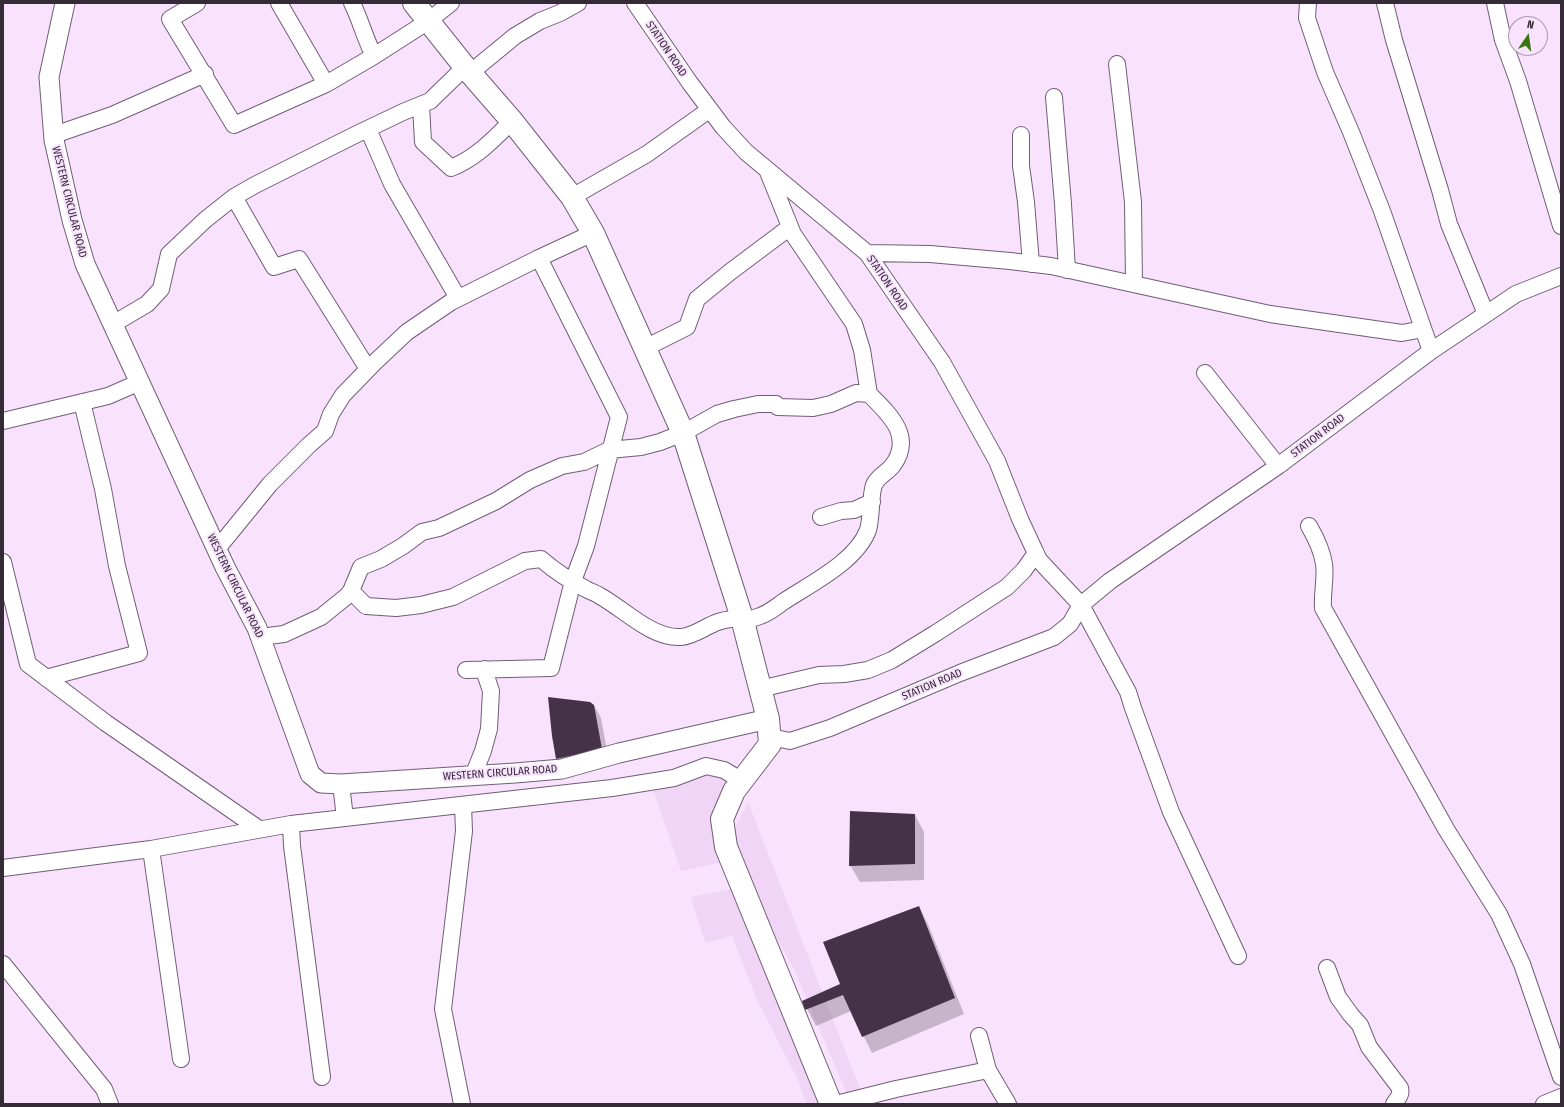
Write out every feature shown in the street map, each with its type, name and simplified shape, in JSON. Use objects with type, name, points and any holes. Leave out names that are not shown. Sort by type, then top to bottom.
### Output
[{"type":"main road","points":[[414,3],[467,70],[512,121],[572,197],[593,233],[683,433],[742,620],[769,728],[770,744],[734,792],[722,819],[726,847],[831,1104]]},
{"type":"street","name":"WESTERN CIRCULAR ROAD","points":[[65,3],[49,77],[54,135],[72,220],[85,264],[216,549],[260,637],[310,774],[321,783],[341,784],[562,769],[619,753],[769,728]]},
{"type":"street","points":[[197,3],[170,19],[205,74],[234,124],[326,84],[428,22],[451,3]]},
{"type":"street","points":[[279,3],[326,84]]},
{"type":"street","points":[[352,3],[359,17],[366,40],[374,56]]},
{"type":"street","points":[[113,324],[147,304],[161,289],[169,254],[205,220],[234,197],[368,129],[430,102],[467,70],[515,36],[540,21],[560,13],[578,3]]},
{"type":"street","name":"STATION ROAD","points":[[635,3],[709,110],[746,152],[867,253],[942,362],[997,461],[1020,519],[1039,560],[1081,605]]},
{"type":"street","points":[[1308,3],[1307,18],[1325,72],[1351,132],[1382,211],[1431,351]]},
{"type":"street","points":[[1386,3],[1394,40],[1449,224],[1486,314]]},
{"type":"street","points":[[1495,3],[1503,40],[1518,81],[1561,226]]},
{"type":"street","points":[[1117,64],[1133,202],[1134,284]]},
{"type":"street","points":[[54,135],[112,115],[205,74]]},
{"type":"street","points":[[1054,97],[1063,197],[1067,270]]},
{"type":"street","points":[[421,105],[423,142],[451,168],[465,162],[485,148],[512,121]]},
{"type":"street","points":[[572,197],[647,154],[709,110]]},
{"type":"street","points":[[368,129],[392,184],[458,298]]},
{"type":"street","points":[[1021,135],[1021,166],[1026,202],[1031,264]]},
{"type":"street","points":[[351,591],[366,606],[396,608],[421,605],[453,597],[525,561],[541,559],[557,572],[600,595],[653,630],[668,636],[681,637],[719,621],[742,620],[761,616],[820,579],[849,556],[868,530],[874,485],[879,478],[894,464],[902,447],[899,429],[869,394],[862,350],[854,324],[793,234],[768,170]]},
{"type":"street","points":[[234,197],[274,267],[300,259],[368,369]]},
{"type":"street","points":[[645,348],[687,327],[697,299],[730,272],[790,228]]},
{"type":"street","points":[[216,549],[270,484],[309,445],[326,431],[331,414],[343,394],[407,332],[458,298],[593,233]]},
{"type":"street","points":[[867,253],[930,254],[1031,264],[1134,284],[1270,314],[1402,333],[1423,329]]},
{"type":"street","points":[[466,670],[551,668],[573,581],[586,546],[609,450],[619,417],[539,258]]},
{"type":"street","name":"STATION ROAD","points":[[769,728],[790,741],[830,728],[960,673],[1054,637],[1070,624],[1081,605],[1110,581],[1278,466],[1431,351],[1516,294],[1561,276]]},
{"type":"street","points":[[1205,374],[1278,466]]},
{"type":"street","points":[[3,421],[108,396],[140,382]]},
{"type":"street","points":[[260,637],[284,634],[321,617],[351,591],[361,567],[381,559],[403,546],[422,532],[439,528],[496,502],[530,480],[562,466],[584,462],[609,450],[641,447],[660,442],[683,433],[717,414],[747,406],[758,404],[776,404],[778,406],[813,408],[831,404],[856,393],[869,394]]},
{"type":"street","points":[[46,678],[139,653],[117,566],[103,489],[82,402]]},
{"type":"street","points":[[821,518],[841,511],[854,510],[872,502]]},
{"type":"street","points":[[1309,526],[1319,544],[1324,565],[1322,596],[1323,608],[1446,829],[1499,914],[1522,964],[1561,1077]]},
{"type":"street","points":[[760,689],[819,675],[844,674],[868,670],[892,660],[1007,587],[1024,570],[1036,553]]},
{"type":"street","points":[[3,562],[28,664],[106,723],[259,829]]},
{"type":"street","points":[[1081,605],[1128,692],[1172,812],[1238,956]]},
{"type":"street","points":[[473,776],[483,751],[489,728],[491,691],[485,669]]},
{"type":"street","points":[[3,868],[151,849],[291,824],[612,788],[674,778],[706,766],[724,770],[742,780]]},
{"type":"street","points":[[341,784],[345,818]]},
{"type":"street","points":[[462,1104],[444,1009],[464,831],[463,805]]},
{"type":"street","points":[[291,824],[292,846],[322,1076]]},
{"type":"street","points":[[151,849],[182,1059]]},
{"type":"street","points":[[3,964],[104,1089],[110,1104]]},
{"type":"street","points":[[1327,968],[1338,997],[1360,1025],[1369,1047],[1400,1088],[1400,1096],[1394,1104]]},
{"type":"street","points":[[979,1036],[988,1070],[1008,1104]]},
{"type":"street","points":[[836,1104],[896,1089],[988,1070]]},
{"type":"street","points":[[1544,1104],[1561,1097]]},
{"type":"shaded area","points":[[706,766],[742,781],[722,862],[681,871],[653,789]]},
{"type":"shaded area","points":[[748,802],[866,1104],[851,1104],[795,971],[726,847]]},
{"type":"shaded area","points":[[731,889],[742,908],[820,1104],[806,1104],[798,1080],[757,1000],[732,936],[705,943],[691,897]]},
{"type":"building","points":[[548,697],[590,702],[594,705],[602,749],[556,759]]},
{"type":"building","points":[[850,811],[915,814],[915,864],[849,866]]},
{"type":"building","points":[[919,906],[955,998],[862,1037],[843,995],[805,1010],[802,1001],[840,984],[823,942]]}]
